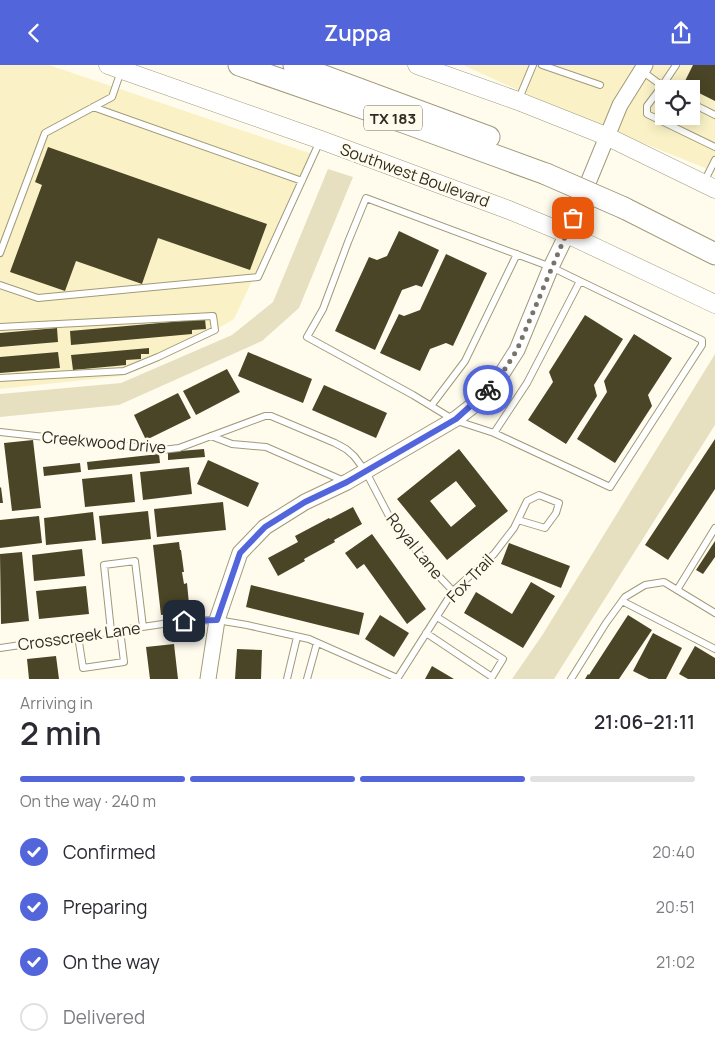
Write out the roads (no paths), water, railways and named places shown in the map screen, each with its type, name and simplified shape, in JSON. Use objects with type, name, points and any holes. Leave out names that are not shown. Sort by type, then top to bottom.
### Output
[{"type":"highway","name":"TX 183","points":[[239,65],[406,123],[548,167]]},
{"type":"highway","name":"TX 183","points":[[294,65],[548,167],[715,239]]},
{"type":"highway","name":"TX 183","points":[[626,201],[715,254]]},
{"type":"main road","points":[[418,65],[518,101],[606,137],[709,186]]},
{"type":"main road","name":"Southwest Boulevard","points":[[115,67],[509,210],[567,234],[715,304]]},
{"type":"street","points":[[208,679],[217,620],[240,553],[246,546],[265,527],[305,502],[366,472],[454,420],[480,398],[503,372],[517,350],[620,105],[643,68]]},
{"type":"lane","points":[[518,101],[533,65]]},
{"type":"lane","points":[[542,65],[600,85]]},
{"type":"lane","points":[[668,80],[676,65]]},
{"type":"lane","points":[[0,253],[45,133],[112,97],[115,67]]},
{"type":"lane","points":[[643,68],[656,80]]},
{"type":"lane","points":[[655,98],[647,106],[647,114],[655,118]]},
{"type":"lane","points":[[93,107],[302,181]]},
{"type":"lane","points":[[700,108],[715,115]]},
{"type":"lane","points":[[670,125],[715,147]]},
{"type":"lane","points":[[0,285],[38,298],[258,277],[320,140]]},
{"type":"lane","points":[[709,186],[715,161]]},
{"type":"lane","points":[[366,198],[517,253],[551,267],[702,340],[702,345],[610,487],[494,433],[454,420],[307,337],[323,309],[366,198]]},
{"type":"lane","points":[[431,406],[465,361],[517,253]]},
{"type":"lane","points":[[494,433],[527,383],[580,281]]},
{"type":"lane","points":[[0,327],[213,316],[215,330],[124,371],[0,379]]},
{"type":"lane","name":"Creekwood Drive","points":[[0,433],[162,450],[179,448],[265,416],[271,416],[336,443],[354,456],[366,472]]},
{"type":"lane","points":[[211,436],[232,443],[266,447],[347,482]]},
{"type":"lane","name":"Royal Lane","points":[[366,472],[390,518],[431,568],[453,591]]},
{"type":"lane","name":"Fox Trail","points":[[397,679],[453,591],[494,554],[514,528],[527,501],[539,495],[559,503],[556,513],[545,528],[518,520]]},
{"type":"lane","points":[[677,590],[715,528]]},
{"type":"lane","points":[[111,631],[104,565],[135,561],[143,627]]},
{"type":"lane","points":[[571,679],[606,623],[625,597],[645,585],[664,582],[715,613]]},
{"type":"lane","points":[[622,601],[715,649]]},
{"type":"lane","points":[[426,633],[492,677],[503,659],[437,617]]},
{"type":"lane","name":"Crosscreek Lane","points":[[0,648],[184,621],[217,620],[309,639],[397,679]]},
{"type":"lane","points":[[78,636],[83,668],[124,662],[120,630]]},
{"type":"lane","points":[[287,679],[297,637]]},
{"type":"lane","points":[[307,679],[317,643]]}]
